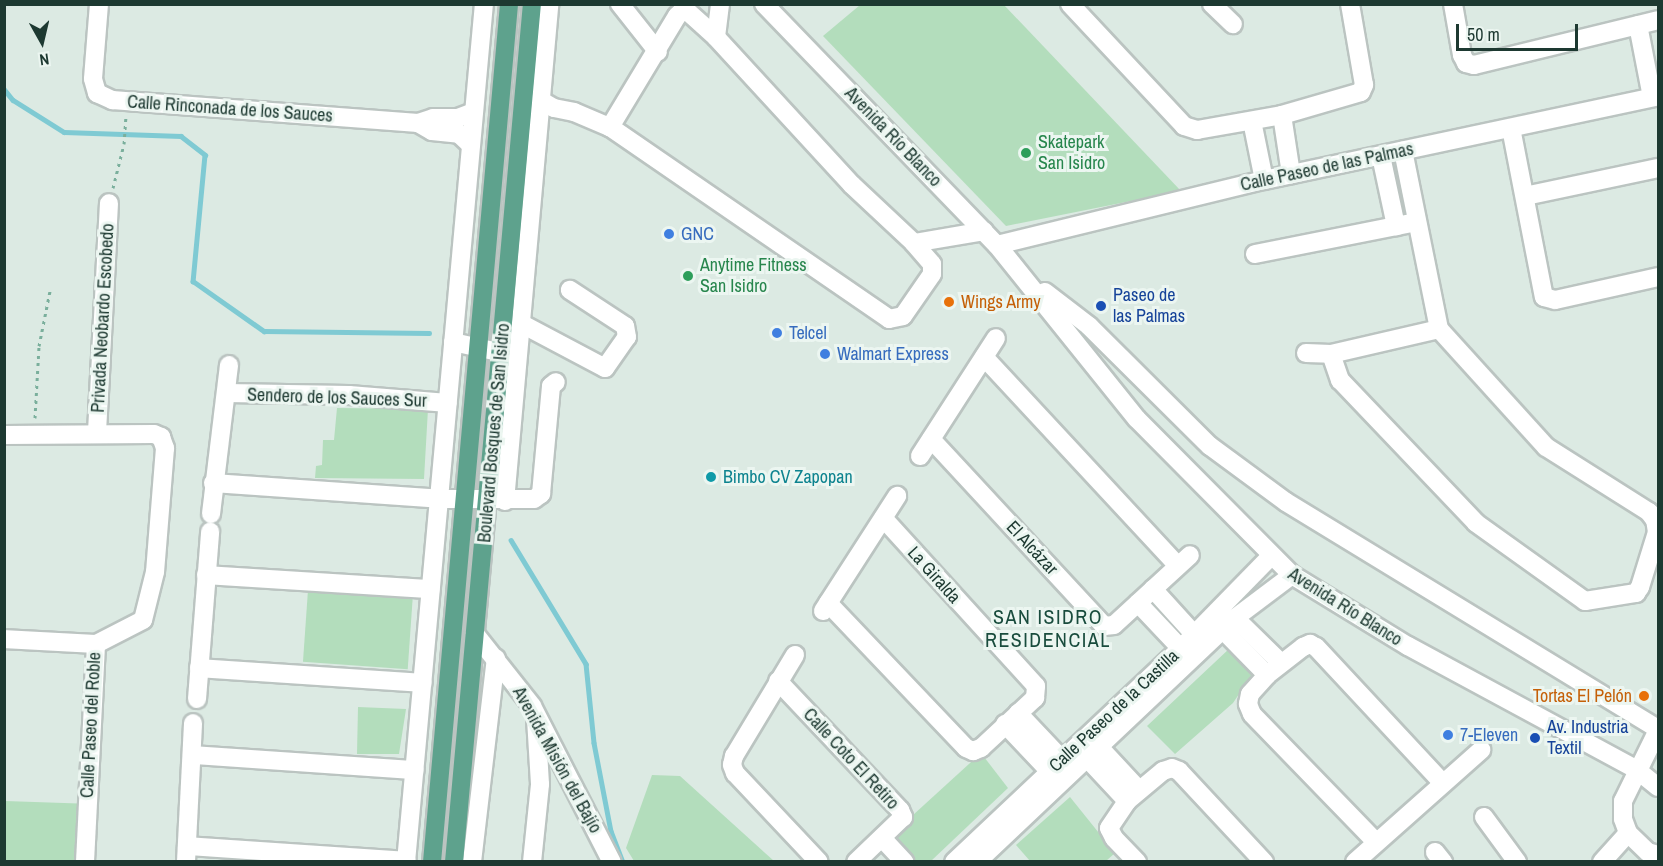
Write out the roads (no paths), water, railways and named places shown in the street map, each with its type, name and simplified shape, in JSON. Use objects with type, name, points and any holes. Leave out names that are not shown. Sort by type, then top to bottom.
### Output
[{"type":"main road","name":"Boulevard Bosques de San Isidro","points":[[432,861],[509,4]]},
{"type":"main road","name":"Boulevard Bosques de San Isidro","points":[[454,861],[475,634],[497,501],[511,355],[532,4]]},
{"type":"street","name":"Calle Rinconada de los Sauces","points":[[99,4],[93,79],[97,93],[112,100],[418,123],[433,118],[459,118],[474,112]]},
{"type":"street","points":[[193,723],[186,854],[406,861],[484,4]]},
{"type":"street","name":"Boulevard Bosques de San Isidro","points":[[511,355],[522,324],[549,4]]},
{"type":"street","points":[[620,4],[658,52]]},
{"type":"street","points":[[716,37],[720,4]]},
{"type":"street","name":"Avenida Río Blanco","points":[[764,4],[997,245],[1137,419],[1270,556],[1292,575],[1408,646],[1637,770],[1659,787]]},
{"type":"street","points":[[1070,4],[1189,130],[1252,122],[1361,92],[1364,85],[1350,4]]},
{"type":"street","points":[[1212,4],[1233,24]]},
{"type":"street","points":[[1452,4],[1462,56],[1466,63],[1474,65],[1659,20]]},
{"type":"street","points":[[540,100],[554,108],[610,127],[709,192],[889,319],[903,316],[932,274],[932,264],[914,243],[852,185],[716,37],[688,12],[682,11],[610,127]]},
{"type":"street","points":[[1638,25],[1655,96]]},
{"type":"street","name":"Calle Paseo de las Palmas","points":[[997,245],[1264,180],[1655,96]]},
{"type":"street","points":[[540,129],[566,111]]},
{"type":"street","points":[[1282,115],[1291,174]]},
{"type":"street","points":[[1252,122],[1264,180]]},
{"type":"street","name":"Calle Rinconada de los Sauces","points":[[418,123],[432,131],[459,134],[471,145]]},
{"type":"street","points":[[1511,128],[1544,297],[1555,300],[1659,277]]},
{"type":"street","points":[[1331,354],[1340,380],[1476,523],[1585,601],[1636,593],[1640,587],[1657,532],[1655,520],[1648,512],[1546,447],[1438,329],[1403,151]]},
{"type":"street","points":[[1381,156],[1396,226]]},
{"type":"street","points":[[1525,196],[1659,168]]},
{"type":"street","name":"Privada Neobardo Escobedo","points":[[97,432],[109,203]]},
{"type":"street","points":[[1255,254],[1416,222]]},
{"type":"street","points":[[914,243],[984,231]]},
{"type":"street","name":"Avenida Río Blanco","points":[[1020,272],[1089,326],[1210,446],[1286,502],[1659,730]]},
{"type":"street","points":[[522,324],[605,368],[627,337],[625,326],[570,290]]},
{"type":"street","points":[[1306,353],[1331,354],[1438,329]]},
{"type":"street","points":[[920,456],[996,338]]},
{"type":"street","points":[[453,342],[511,355]]},
{"type":"street","name":"El Alcázar","points":[[931,439],[1104,626],[1114,625],[1184,560],[984,357]]},
{"type":"street","points":[[197,699],[213,483],[229,365]]},
{"type":"street","points":[[213,483],[439,499],[497,501],[534,499],[541,494],[551,386],[556,382]]},
{"type":"street","name":"Sendero de los Sauces Sur","points":[[226,393],[349,395],[448,403]]},
{"type":"street","points":[[4,435],[97,432],[154,434],[161,437],[165,448],[155,572],[143,620],[96,644]]},
{"type":"street","points":[[1188,471],[1210,446]]},
{"type":"street","name":"La Giralda","points":[[883,518],[1035,686],[1037,692],[1035,698],[981,748],[973,751],[966,748],[825,607],[897,496]]},
{"type":"street","name":"Calle Paseo de la Castilla","points":[[954,861],[1062,771],[1093,752],[1193,647],[1270,556]]},
{"type":"street","points":[[206,575],[431,589]]},
{"type":"street","name":"Calle Paseo de la Castilla","points":[[977,861],[1062,771],[1193,647],[1229,624],[1292,575]]},
{"type":"street","points":[[1153,589],[1193,647]]},
{"type":"street","points":[[1138,603],[1193,647]]},
{"type":"street","points":[[1229,624],[1281,663]]},
{"type":"street","points":[[1229,624],[1267,675]]},
{"type":"street","name":"Avenida Misión del Bajío","points":[[475,634],[496,658],[536,715],[612,861]]},
{"type":"street","name":"Calle Paseo del Roble","points":[[4,639],[96,644],[85,861]]},
{"type":"street","points":[[1376,842],[1252,714],[1248,704],[1250,694],[1267,675],[1310,644],[1316,647],[1443,783]]},
{"type":"street","points":[[795,655],[734,756],[732,765],[735,773],[819,861]]},
{"type":"street","points":[[472,861],[496,658]]},
{"type":"street","points":[[199,668],[422,683]]},
{"type":"street","name":"Calle Coto El Retiro","points":[[778,681],[900,810],[903,817],[900,822],[882,838],[868,858]]},
{"type":"street","points":[[532,861],[540,784],[536,754],[536,715]]},
{"type":"street","points":[[1012,719],[1062,771]]},
{"type":"street","points":[[1648,856],[1628,833],[1623,819],[1623,801],[1659,730]]},
{"type":"street","points":[[1355,861],[1481,750]]},
{"type":"street","points":[[1093,752],[1133,796]]},
{"type":"street","points":[[193,755],[414,771]]},
{"type":"street","points":[[1137,861],[1114,838],[1109,828],[1133,796],[1163,771],[1172,768],[1179,771],[1264,861]]},
{"type":"street","points":[[1484,818],[1517,861]]},
{"type":"street","points":[[1602,861],[1628,833]]},
{"type":"street","points":[[882,838],[904,861]]},
{"type":"waterway","points":[[4,89],[13,100],[64,132],[181,136],[205,155],[193,281],[264,331],[429,333]]},
{"type":"waterway","points":[[511,540],[586,664],[594,743],[611,831],[623,862]]},
{"type":"place","name":"Skatepark San Isidro","points":[[1026,153]]},
{"type":"place","name":"GNC","points":[[669,234]]},
{"type":"place","name":"Anytime Fitness San Isidro","points":[[688,276]]},
{"type":"place","name":"Wings Army","points":[[949,302]]},
{"type":"place","name":"Paseo de las Palmas","points":[[1101,306]]},
{"type":"place","name":"Telcel","points":[[777,333]]},
{"type":"place","name":"Walmart Express","points":[[825,354]]},
{"type":"place","name":"Bimbo CV Zapopan","points":[[711,477]]},
{"type":"place","name":"Tortas El Pelón","points":[[1644,696]]},
{"type":"place","name":"7-Eleven","points":[[1448,735]]},
{"type":"place","name":"Av. Industria Textil","points":[[1535,738]]},
{"type":"district","name":"SAN ISIDRO RESIDENCIAL","points":[[1048,628]]}]
